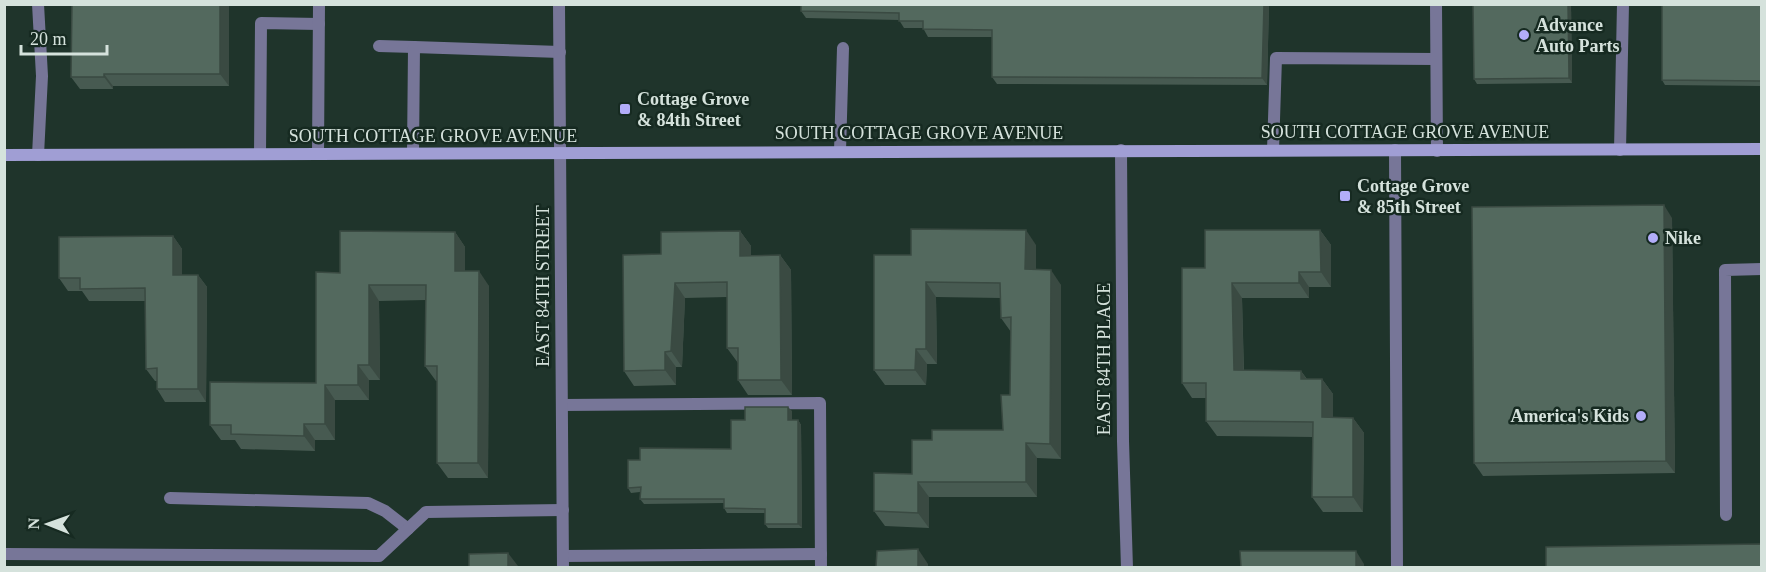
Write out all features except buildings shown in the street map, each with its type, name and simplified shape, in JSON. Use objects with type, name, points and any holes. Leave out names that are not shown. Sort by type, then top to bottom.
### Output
[{"type":"main road","name":"SOUTH COTTAGE GROVE AVENUE","points":[[4,155],[1761,149]]},
{"type":"street","points":[[38,4],[42,76],[38,155]]},
{"type":"street","points":[[318,154],[319,4]]},
{"type":"street","name":"EAST 84TH STREET","points":[[559,4],[563,562]]},
{"type":"street","points":[[1436,4],[1437,151]]},
{"type":"street","points":[[1620,150],[1623,4]]},
{"type":"street","points":[[260,154],[261,23],[319,24]]},
{"type":"street","points":[[379,46],[560,52]]},
{"type":"street","points":[[413,153],[414,47]]},
{"type":"street","points":[[840,151],[843,48]]},
{"type":"street","points":[[1273,150],[1276,58],[1436,59]]},
{"type":"street","name":"EAST 84TH PLACE","points":[[1121,150],[1123,441],[1127,567]]},
{"type":"street","points":[[1395,150],[1397,567]]},
{"type":"street","points":[[1726,515],[1725,270],[1761,269]]},
{"type":"street","points":[[562,405],[820,403],[821,567]]},
{"type":"street","points":[[170,498],[368,503],[386,511],[408,529]]},
{"type":"street","points":[[4,554],[379,556],[426,512],[563,510]]},
{"type":"street","points":[[563,562],[821,554]]},
{"type":"place","name":"Advance Auto Parts","points":[[1524,35]]},
{"type":"place","name":"Cottage Grove & 84th Street","points":[[625,109]]},
{"type":"place","name":"Cottage Grove & 85th Street","points":[[1345,196]]},
{"type":"place","name":"Nike","points":[[1653,238]]},
{"type":"place","name":"America's Kids","points":[[1641,416]]}]
